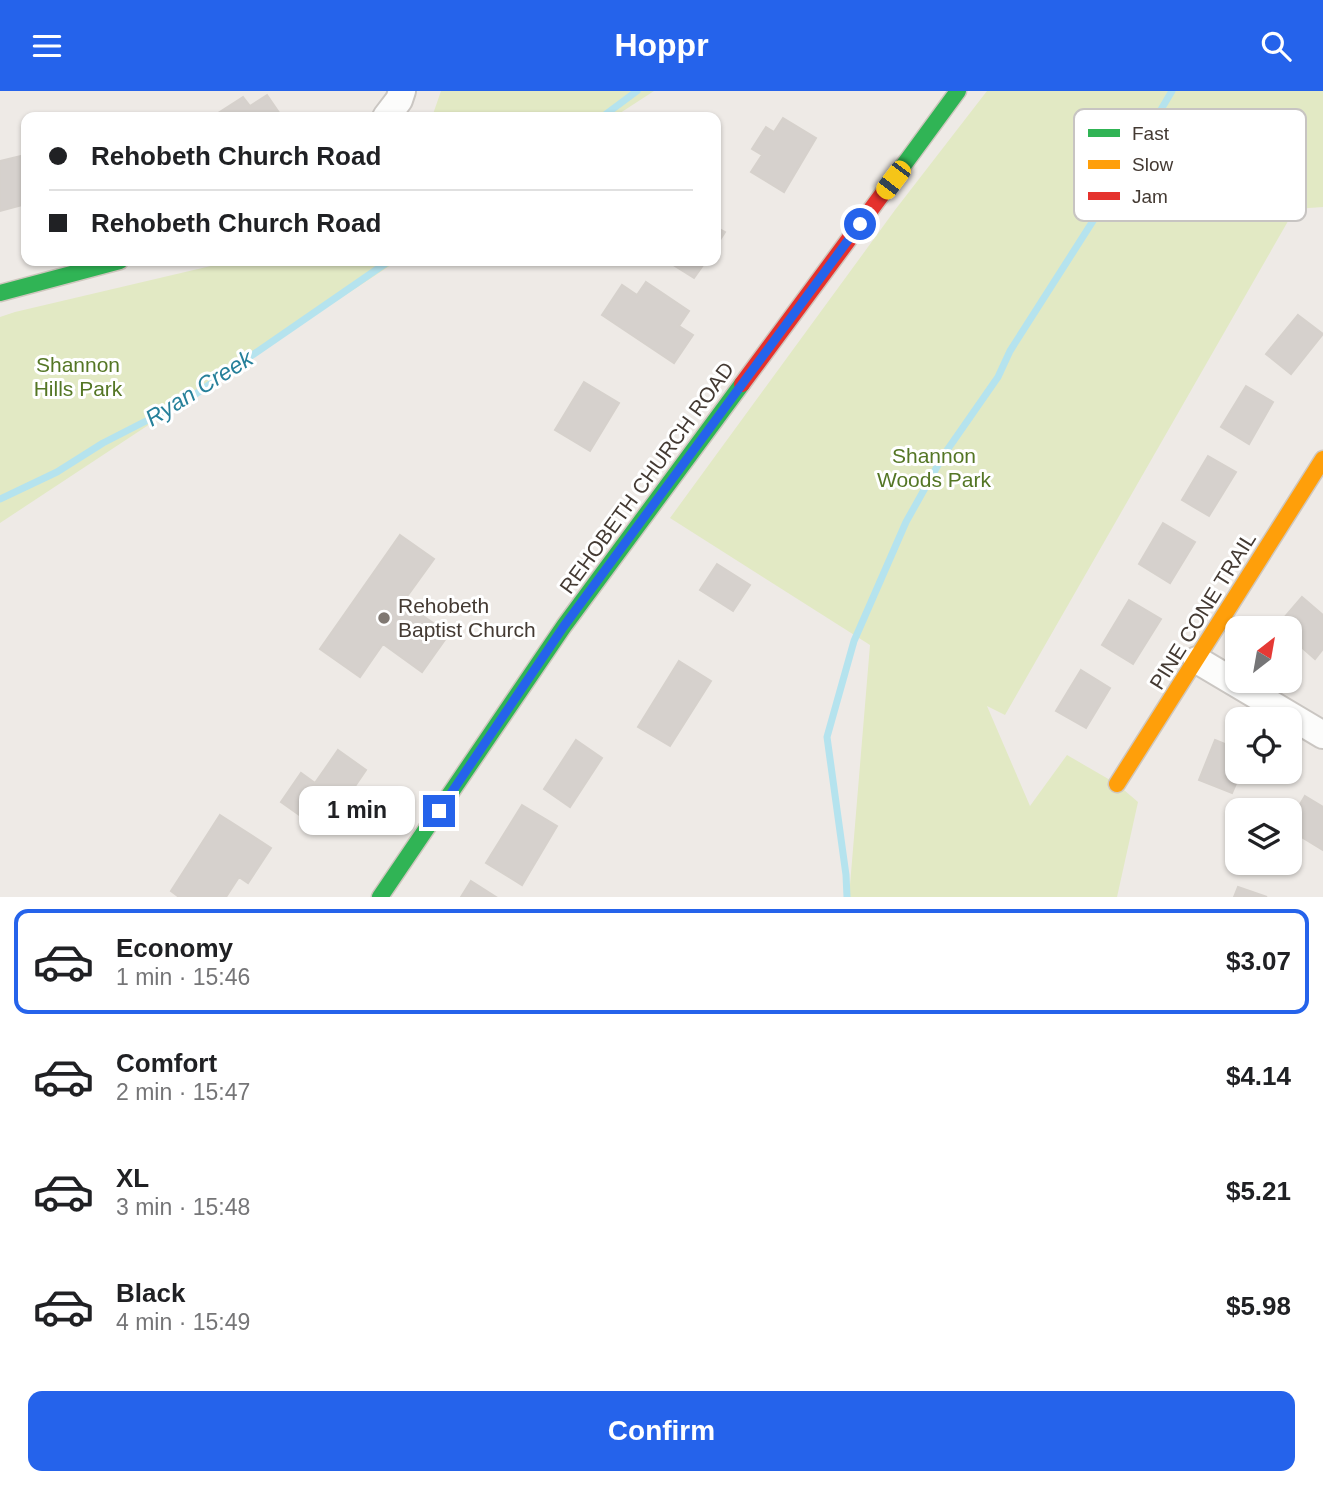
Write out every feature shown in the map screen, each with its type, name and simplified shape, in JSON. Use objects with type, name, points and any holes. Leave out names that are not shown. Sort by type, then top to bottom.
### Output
[{"type":"street","points":[[390,112],[402,91]]},
{"type":"street","name":"REHOBETH CHURCH ROAD","points":[[380,897],[564,626],[958,91]]},
{"type":"street","points":[[0,293],[101,266]]},
{"type":"street","name":"PINE CONE TRAIL","points":[[1117,784],[1323,460]]},
{"type":"street","points":[[1197,660],[1323,735]]},
{"type":"green space","points":[[441,91],[654,91],[622,112],[434,112]]},
{"type":"green space","name":"Shannon Woods Park","points":[[987,91],[1323,91],[1323,207],[1306,208],[1306,109],[1074,109],[1074,221],[1288,221],[1005,715],[987,706],[1030,806],[1067,755],[1117,784],[1138,802],[1117,897],[849,897],[870,645],[670,518],[895,210]]},
{"type":"green space","name":"Shannon Hills Park","points":[[211,266],[389,266],[0,523],[0,317]]},
{"type":"building","points":[[267,95],[279,112],[220,112],[243,97],[250,106]]},
{"type":"building","points":[[783,118],[816,138],[784,192],[751,172],[762,155],[752,149],[766,127],[774,132]]},
{"type":"building","points":[[21,156],[21,205],[0,211],[0,161]]},
{"type":"building","points":[[675,266],[702,266],[694,278]]},
{"type":"building","points":[[646,282],[689,311],[679,326],[693,335],[674,363],[602,315],[622,285],[637,295]]},
{"type":"building","points":[[1298,315],[1323,334],[1291,374],[1266,354]]},
{"type":"building","points":[[584,382],[619,403],[590,451],[555,430]]},
{"type":"building","points":[[1246,386],[1273,402],[1249,444],[1221,427]]},
{"type":"building","points":[[1208,456],[1236,472],[1209,516],[1182,500]]},
{"type":"building","points":[[1163,523],[1195,542],[1170,583],[1139,564]]},
{"type":"building","name":"Rehobeth Baptist Church","points":[[400,535],[434,559],[403,602],[449,634],[422,672],[383,644],[360,677],[320,649]]},
{"type":"building","points":[[717,564],[750,585],[733,611],[700,590]]},
{"type":"building","points":[[1302,597],[1323,615],[1323,649],[1315,659],[1302,648],[1302,616],[1286,616]]},
{"type":"building","points":[[1129,600],[1161,619],[1133,664],[1102,645]]},
{"type":"building","points":[[679,661],[711,681],[670,746],[638,727]]},
{"type":"building","points":[[1081,670],[1110,688],[1086,728],[1056,711]]},
{"type":"building","points":[[576,740],[602,758],[570,807],[544,789]]},
{"type":"building","points":[[1215,740],[1225,744],[1225,784],[1236,784],[1232,793],[1199,780]]},
{"type":"building","points":[[338,750],[366,770],[336,814],[321,803],[308,821],[281,802],[301,773],[315,783]]},
{"type":"building","points":[[1305,796],[1323,807],[1323,850],[1302,837],[1302,801]]},
{"type":"building","points":[[522,805],[557,826],[522,885],[486,863]]},
{"type":"building","points":[[220,815],[271,848],[248,883],[239,877],[226,897],[179,897],[171,891]]},
{"type":"building","points":[[471,881],[496,897],[461,897]]},
{"type":"building","points":[[1238,887],[1267,897],[1234,897]]},
{"type":"waterway","name":"Ryan Creek","points":[[609,112],[637,91]]},
{"type":"waterway","points":[[1161,109],[1172,91]]},
{"type":"waterway","points":[[847,897],[827,737],[854,641],[906,522],[943,456],[998,377],[1010,351],[1093,221]]},
{"type":"waterway","name":"Ryan Creek","points":[[0,499],[57,472],[103,443],[187,400],[382,266]]},
{"type":"traffic: fast","points":[[892,181],[958,91]]},
{"type":"traffic: fast","points":[[0,293],[101,266]]},
{"type":"traffic: fast","points":[[380,897],[564,626],[742,384]]},
{"type":"traffic: slow","points":[[1117,784],[1323,459]]},
{"type":"traffic: jam","points":[[742,384],[892,181]]},
{"type":"place","name":"Rehobeth Baptist Church","points":[[384,618]]},
{"type":"route","points":[[439,811],[564,626],[860,224]]}]
